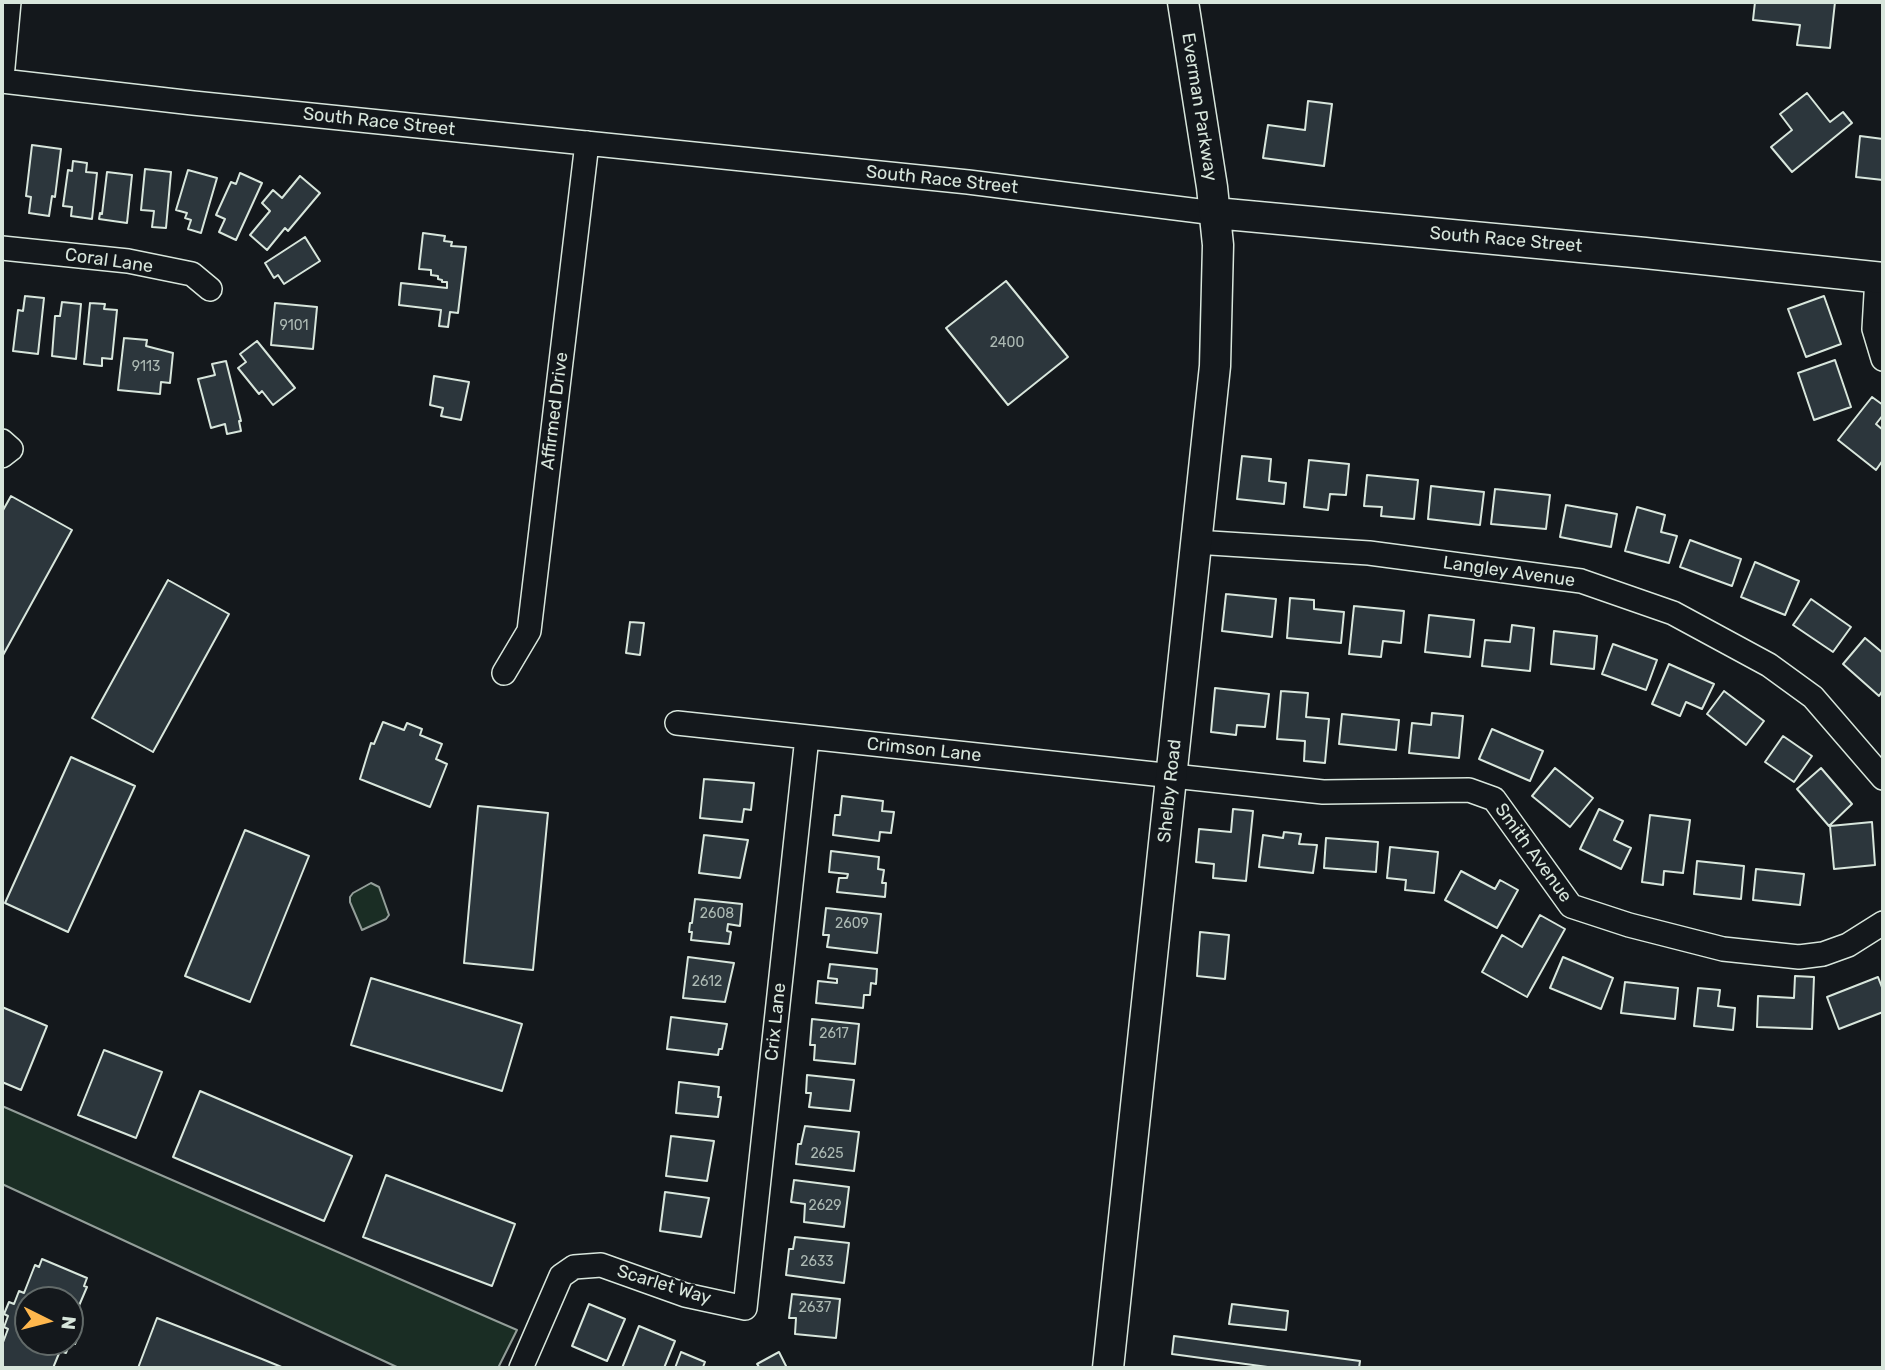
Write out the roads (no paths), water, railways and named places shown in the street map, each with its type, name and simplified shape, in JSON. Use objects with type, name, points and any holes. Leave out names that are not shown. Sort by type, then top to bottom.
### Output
[{"type":"main road","name":"Everman Parkway","points":[[1183,2],[1215,213]]},
{"type":"main road","name":"South Race Street","points":[[1215,213],[1880,278]]},
{"type":"main road","name":"Shelby Road","points":[[1108,1368],[1214,366],[1218,245],[1215,213]]},
{"type":"street","points":[[2,79],[9,2]]},
{"type":"street","name":"South Race Street","points":[[2,79],[968,182],[1215,213]]},
{"type":"street","name":"Affirmed Drive","points":[[504,673],[529,631],[587,143]]},
{"type":"street","name":"Coral Lane","points":[[2,248],[128,261],[192,274],[211,289]]},
{"type":"street","points":[[1880,278],[1874,329],[1883,359]]},
{"type":"street","points":[[2,442],[11,449],[2,456]]},
{"type":"street","name":"Langley Avenue","points":[[1195,542],[1369,553],[1581,581],[1673,613],[1769,665],[1813,697],[1859,747],[1883,778]]},
{"type":"street","name":"Crimson Lane","points":[[677,723],[1171,777]]},
{"type":"street","name":"Crix Lane","points":[[745,1308],[807,737]]},
{"type":"street","name":"Smith Avenue","points":[[1171,777],[1323,792],[1469,790],[1494,799],[1571,906],[1629,925],[1723,949],[1799,957],[1823,954],[1848,945],[1883,923]]},
{"type":"street","name":"Scarlet Way","points":[[521,1368],[561,1276],[574,1267],[601,1265],[685,1294],[745,1308]]}]
